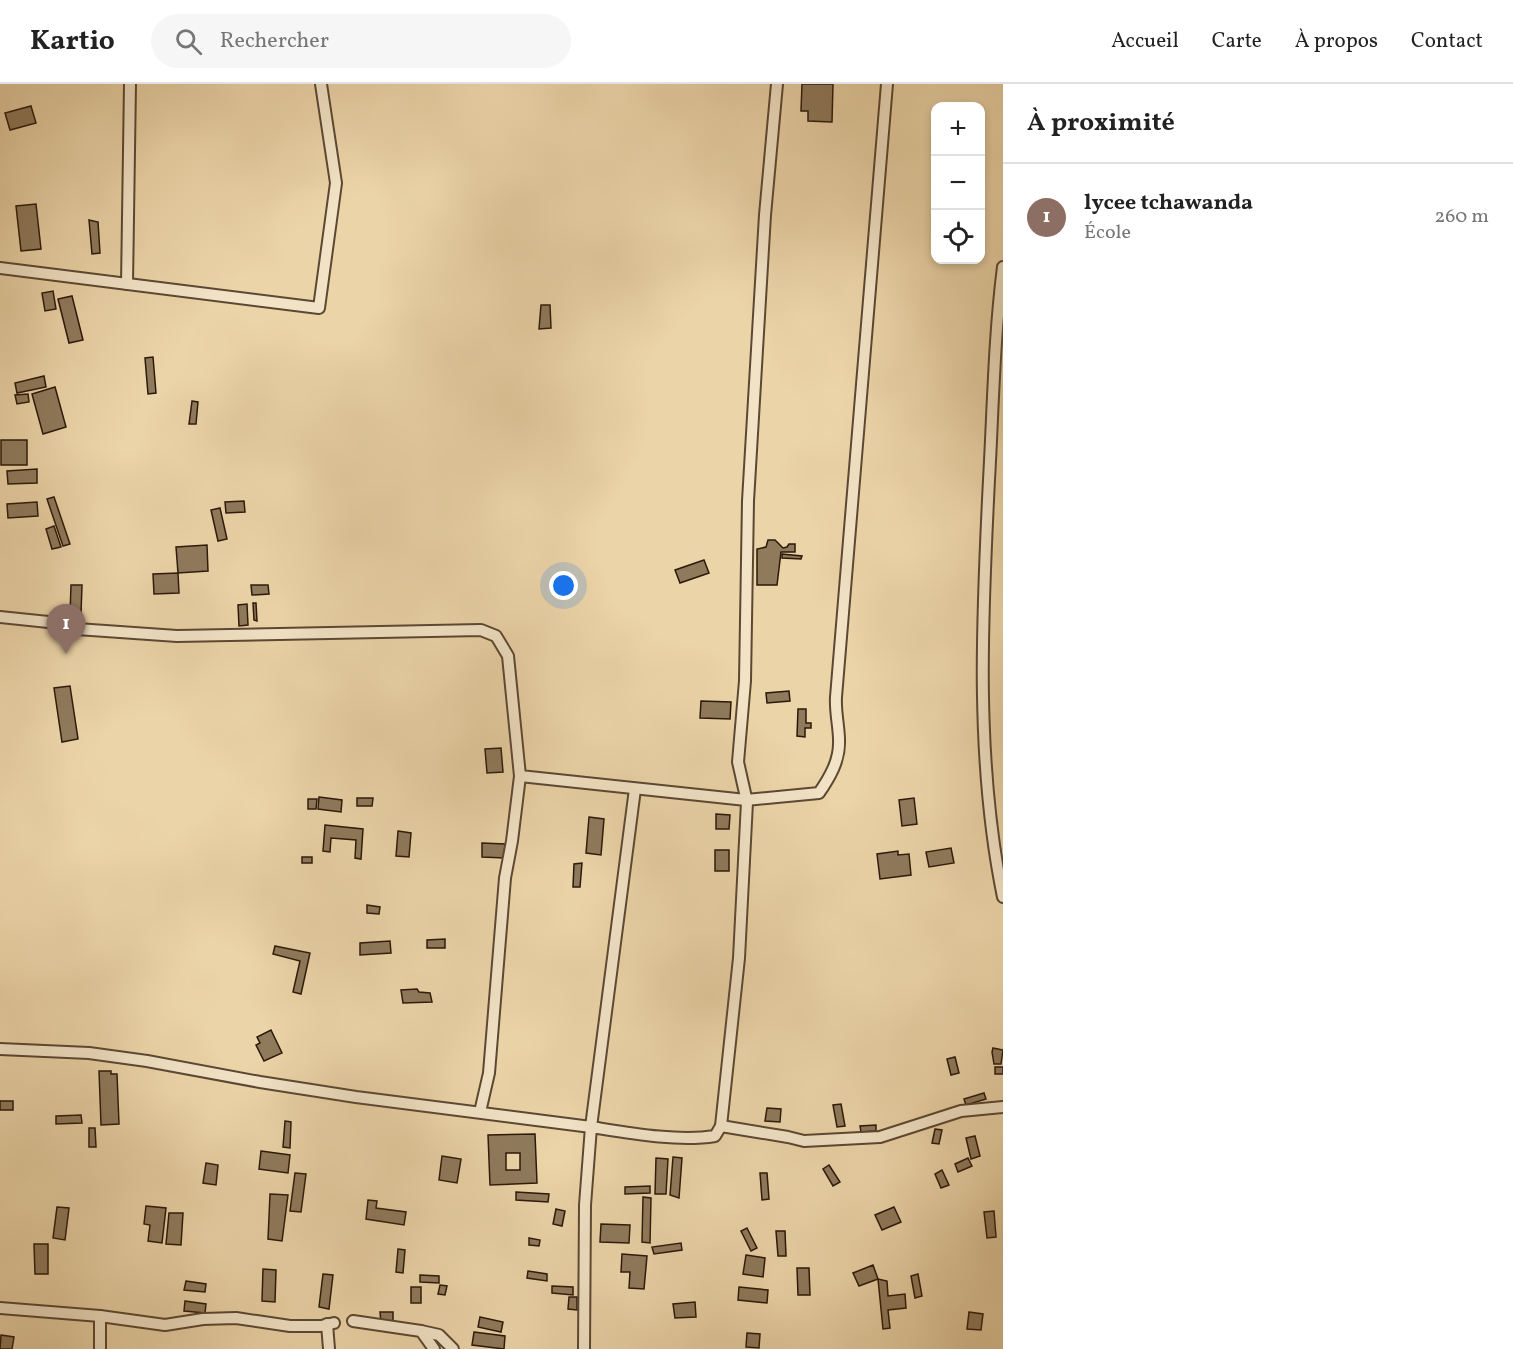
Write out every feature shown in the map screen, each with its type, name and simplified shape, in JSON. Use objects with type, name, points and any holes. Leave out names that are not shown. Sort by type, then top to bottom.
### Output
[{"type":"street","points":[[127,284],[130,84]]},
{"type":"street","points":[[0,268],[319,308],[336,183],[321,84]]},
{"type":"street","points":[[0,1049],[89,1053],[147,1060],[260,1082],[356,1097],[638,1134],[704,1138],[716,1136],[721,1126],[739,958],[746,800],[738,762],[745,681],[748,501],[765,214],[777,84]]},
{"type":"street","points":[[520,776],[746,800],[819,793],[833,772],[840,741],[835,714],[836,697],[887,84]]},
{"type":"street","points":[[1003,267],[998,307],[987,535],[983,732],[993,849],[1003,897]]},
{"type":"street","points":[[0,617],[58,623],[77,629],[177,636],[481,630],[496,636],[508,656],[520,776],[505,878],[489,1073],[480,1112]]},
{"type":"street","points":[[584,1349],[585,1205],[591,1127],[635,789]]},
{"type":"street","points":[[721,1126],[804,1141],[880,1137],[961,1111],[1003,1107]]},
{"type":"street","points":[[0,1308],[100,1316],[165,1325],[203,1319],[236,1318],[290,1326],[331,1324],[329,1349]]},
{"type":"street","points":[[100,1316],[100,1349]]},
{"type":"street","points":[[353,1322],[439,1335],[453,1349]]},
{"type":"street","points":[[422,1331],[434,1349]]},
{"type":"building","points":[[802,84],[833,84],[832,122],[808,121],[808,111],[801,111]]},
{"type":"building","points":[[31,106],[36,123],[10,130],[5,113]]},
{"type":"building","points":[[36,204],[41,249],[21,251],[16,206]]},
{"type":"building","points":[[89,220],[98,222],[100,253],[92,254]]},
{"type":"building","points":[[53,291],[56,309],[45,311],[42,293]]},
{"type":"building","points":[[72,296],[83,340],[69,343],[58,299]]},
{"type":"building","points":[[541,305],[550,305],[551,328],[539,329]]},
{"type":"building","points":[[153,357],[156,393],[148,394],[145,358]]},
{"type":"building","points":[[44,376],[46,387],[17,393],[15,383]]},
{"type":"building","points":[[55,387],[66,427],[43,434],[32,394]]},
{"type":"building","points":[[28,394],[29,402],[17,404],[15,395]]},
{"type":"building","points":[[192,401],[198,402],[196,424],[189,424]]},
{"type":"building","points":[[1,440],[27,440],[27,465],[1,465]]},
{"type":"building","points":[[37,469],[37,483],[8,484],[7,471]]},
{"type":"building","points":[[54,497],[70,544],[63,546],[47,499]]},
{"type":"building","points":[[244,501],[245,512],[226,513],[225,502]]},
{"type":"building","points":[[37,502],[38,516],[8,518],[7,504]]},
{"type":"building","points":[[220,508],[227,539],[218,541],[211,510]]},
{"type":"building","points":[[54,526],[61,547],[52,549],[46,529]]},
{"type":"building","points":[[768,540],[775,540],[783,548],[789,544],[795,544],[795,552],[781,552],[777,585],[757,585],[757,549],[766,547]]},
{"type":"building","points":[[207,545],[208,571],[178,573],[176,547]]},
{"type":"building","points":[[782,554],[802,556],[801,559],[782,558]]},
{"type":"building","points":[[704,560],[709,573],[680,583],[675,570]]},
{"type":"building","points":[[178,573],[179,593],[154,594],[153,574]]},
{"type":"building","points":[[71,585],[82,585],[81,614],[70,614]]},
{"type":"building","points":[[251,585],[268,585],[269,594],[252,595]]},
{"type":"building","points":[[253,603],[256,603],[257,621],[254,620]]},
{"type":"building","points":[[247,604],[248,625],[239,626],[238,605]]},
{"type":"building","points":[[70,686],[78,739],[62,742],[54,688]]},
{"type":"building","points":[[789,691],[790,701],[767,703],[766,693]]},
{"type":"building","points":[[701,701],[731,702],[730,719],[700,718]]},
{"type":"building","points":[[798,709],[806,709],[806,723],[811,723],[811,728],[805,728],[805,737],[797,736]]},
{"type":"building","points":[[501,748],[503,772],[487,773],[485,749]]},
{"type":"building","points":[[319,797],[342,800],[341,812],[318,809]]},
{"type":"building","points":[[357,798],[373,798],[372,806],[357,806]]},
{"type":"building","points":[[914,798],[917,824],[902,826],[899,800]]},
{"type":"building","points":[[308,799],[317,799],[316,809],[308,809]]},
{"type":"building","points":[[716,814],[730,815],[729,829],[716,829]]},
{"type":"building","points":[[589,817],[604,819],[601,855],[586,853]]},
{"type":"building","points":[[325,825],[363,829],[361,859],[355,858],[356,840],[331,838],[330,852],[323,851]]},
{"type":"building","points":[[398,831],[411,833],[409,857],[396,856]]},
{"type":"building","points":[[482,843],[505,844],[505,858],[482,857]]},
{"type":"building","points":[[951,848],[954,863],[929,867],[926,852]]},
{"type":"building","points":[[715,850],[729,850],[729,871],[715,871]]},
{"type":"building","points":[[898,851],[898,855],[909,854],[911,875],[880,879],[877,854]]},
{"type":"building","points":[[302,857],[312,857],[312,863],[302,863]]},
{"type":"building","points":[[582,863],[580,887],[573,887],[574,864]]},
{"type":"building","points":[[367,905],[380,907],[379,914],[367,913]]},
{"type":"building","points":[[445,939],[445,948],[427,948],[427,940]]},
{"type":"building","points":[[390,941],[391,953],[360,955],[360,943]]},
{"type":"building","points":[[275,946],[310,953],[301,994],[293,992],[300,961],[273,954]]},
{"type":"building","points":[[417,989],[419,992],[430,993],[432,1002],[403,1003],[401,990]]},
{"type":"building","points":[[271,1030],[282,1053],[264,1061],[256,1045],[260,1043],[257,1037]]},
{"type":"building","points":[[993,1048],[1003,1050],[1001,1064],[994,1064]]},
{"type":"building","points":[[955,1057],[959,1073],[951,1075],[947,1059]]},
{"type":"building","points":[[995,1067],[1003,1067],[1003,1074],[995,1074]]},
{"type":"building","points":[[99,1071],[111,1071],[111,1074],[117,1074],[119,1124],[101,1125]]},
{"type":"building","points":[[984,1093],[986,1099],[966,1105],[964,1099]]},
{"type":"building","points":[[0,1101],[13,1101],[13,1110],[0,1110]]},
{"type":"building","points":[[841,1104],[845,1126],[837,1127],[833,1105]]},
{"type":"building","points":[[767,1108],[781,1109],[780,1122],[765,1121]]},
{"type":"building","points":[[81,1115],[82,1123],[56,1124],[56,1116]]},
{"type":"building","points":[[285,1121],[291,1122],[290,1148],[283,1147]]},
{"type":"building","points":[[876,1125],[876,1131],[861,1132],[860,1126]]},
{"type":"building","points":[[89,1128],[95,1128],[96,1147],[89,1147]]},
{"type":"building","points":[[935,1129],[942,1130],[939,1144],[932,1143]]},
{"type":"building","points":[[535,1134],[537,1183],[490,1185],[488,1135]],"holes":[[[506,1153],[520,1153],[520,1170],[506,1170]]]},
{"type":"building","points":[[975,1136],[980,1156],[971,1159],[966,1138]]},
{"type":"building","points":[[261,1151],[290,1155],[288,1173],[259,1169]]},
{"type":"building","points":[[442,1156],[461,1159],[457,1183],[439,1180]]},
{"type":"building","points":[[673,1157],[682,1158],[679,1198],[670,1195]]},
{"type":"building","points":[[656,1158],[668,1159],[666,1194],[655,1194]]},
{"type":"building","points":[[968,1158],[972,1166],[958,1172],[955,1164]]},
{"type":"building","points":[[206,1163],[218,1165],[216,1185],[203,1183]]},
{"type":"building","points":[[829,1165],[840,1182],[833,1186],[823,1169]]},
{"type":"building","points":[[942,1170],[949,1185],[941,1188],[935,1174]]},
{"type":"building","points":[[295,1173],[306,1174],[301,1212],[290,1211]]},
{"type":"building","points":[[760,1173],[767,1173],[769,1199],[762,1200]]},
{"type":"building","points":[[650,1186],[650,1193],[625,1194],[625,1187]]},
{"type":"building","points":[[516,1192],[549,1194],[548,1202],[516,1200]]},
{"type":"building","points":[[270,1194],[288,1195],[282,1241],[268,1239]]},
{"type":"building","points":[[643,1197],[651,1198],[650,1243],[642,1242]]},
{"type":"building","points":[[368,1200],[377,1201],[376,1208],[406,1212],[404,1225],[366,1219]]},
{"type":"building","points":[[146,1206],[166,1208],[162,1243],[148,1241],[150,1225],[144,1224]]},
{"type":"building","points":[[57,1207],[69,1208],[65,1240],[53,1238]]},
{"type":"building","points":[[894,1207],[901,1222],[882,1230],[875,1215]]},
{"type":"building","points":[[556,1209],[565,1211],[562,1226],[553,1224]]},
{"type":"building","points":[[994,1211],[996,1237],[987,1238],[984,1212]]},
{"type":"building","points":[[169,1213],[183,1213],[181,1245],[166,1244]]},
{"type":"building","points":[[601,1224],[630,1225],[629,1243],[600,1242]]},
{"type":"building","points":[[747,1228],[757,1248],[751,1251],[741,1231]]},
{"type":"building","points":[[776,1231],[785,1231],[786,1256],[778,1256]]},
{"type":"building","points":[[529,1238],[540,1240],[539,1246],[529,1245]]},
{"type":"building","points":[[681,1243],[682,1250],[654,1254],[652,1247]]},
{"type":"building","points":[[34,1244],[48,1244],[48,1274],[35,1274]]},
{"type":"building","points":[[398,1249],[405,1250],[403,1273],[396,1272]]},
{"type":"building","points":[[622,1254],[647,1256],[644,1289],[629,1288],[630,1272],[621,1272]]},
{"type":"building","points":[[746,1255],[765,1258],[763,1277],[743,1274]]},
{"type":"building","points":[[873,1265],[878,1279],[859,1286],[853,1273]]},
{"type":"building","points":[[797,1268],[809,1268],[810,1295],[798,1295]]},
{"type":"building","points":[[263,1269],[276,1270],[275,1302],[262,1301]]},
{"type":"building","points":[[528,1271],[547,1274],[547,1281],[527,1278]]},
{"type":"building","points":[[323,1274],[333,1275],[329,1309],[319,1307]]},
{"type":"building","points":[[918,1274],[922,1296],[915,1298],[911,1276]]},
{"type":"building","points":[[420,1275],[439,1276],[439,1283],[420,1282]]},
{"type":"building","points":[[878,1279],[887,1281],[888,1296],[905,1294],[906,1308],[888,1310],[890,1328],[883,1329]]},
{"type":"building","points":[[186,1281],[206,1284],[205,1292],[184,1290]]},
{"type":"building","points":[[440,1285],[447,1286],[445,1295],[438,1294]]},
{"type":"building","points":[[552,1286],[573,1287],[573,1295],[552,1293]]},
{"type":"building","points":[[411,1287],[421,1287],[421,1303],[411,1303]]},
{"type":"building","points":[[739,1287],[768,1290],[767,1303],[738,1300]]},
{"type":"building","points":[[569,1297],[577,1297],[577,1310],[568,1309]]},
{"type":"building","points":[[185,1301],[206,1304],[205,1313],[184,1311]]},
{"type":"building","points":[[695,1302],[696,1317],[675,1318],[673,1304]]},
{"type":"building","points":[[380,1312],[393,1312],[393,1322],[381,1323]]},
{"type":"building","points":[[969,1312],[983,1314],[981,1330],[967,1329]]},
{"type":"building","points":[[480,1317],[503,1322],[501,1332],[478,1327]]},
{"type":"building","points":[[474,1332],[505,1336],[504,1349],[472,1345]]},
{"type":"building","points":[[747,1333],[760,1334],[759,1348],[746,1347]]},
{"type":"building","points":[[1,1335],[14,1337],[12,1349],[0,1349]]},
{"type":"place","name":"lycee tchawanda","points":[[66,654]]}]
